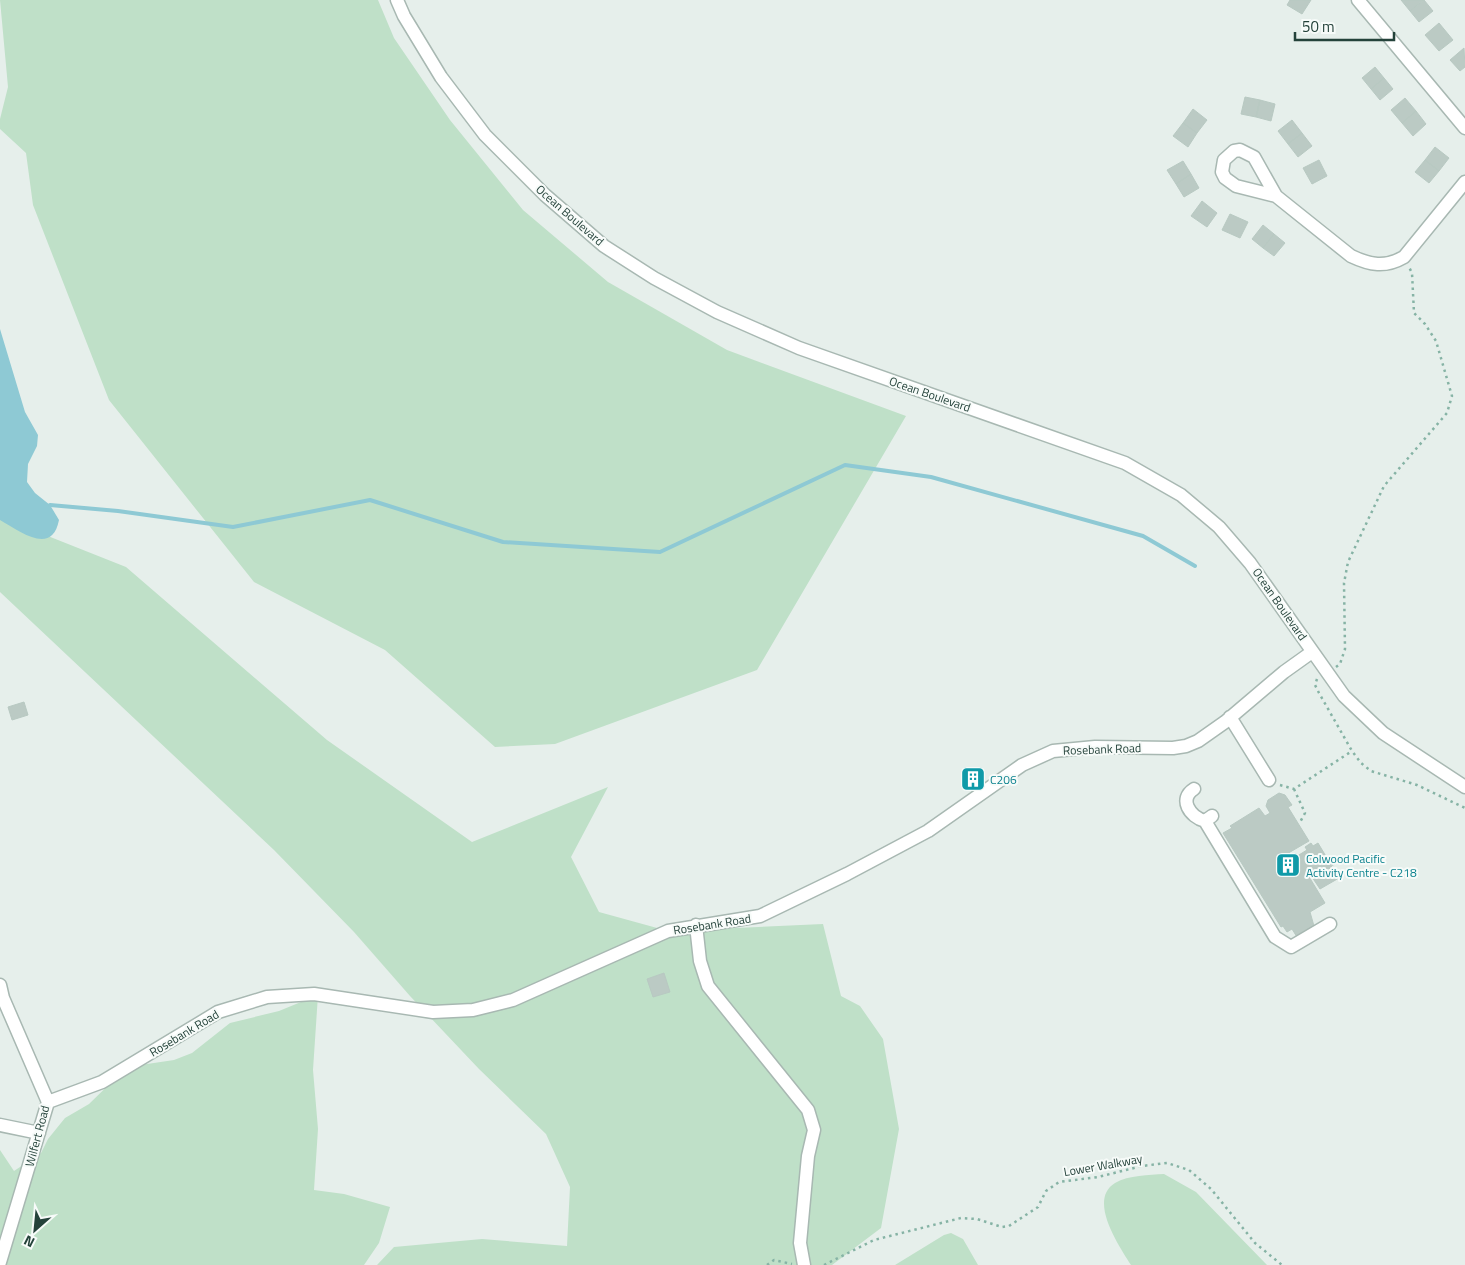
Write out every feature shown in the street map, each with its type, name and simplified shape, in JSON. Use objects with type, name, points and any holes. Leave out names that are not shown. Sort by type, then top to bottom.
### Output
[{"type":"street","name":"Ocean Boulevard","points":[[397,0],[404,16],[440,77],[485,135],[545,195],[604,246],[654,278],[717,312],[799,348],[1125,463],[1181,495],[1219,527],[1250,563],[1344,696],[1383,733],[1465,787]]},
{"type":"street","points":[[1358,0],[1465,128]]},
{"type":"street","points":[[1276,196],[1336,245],[1365,263],[1379,265],[1393,263],[1404,257],[1465,182]]},
{"type":"street","name":"Rosebank Road","points":[[48,1102],[102,1082],[218,1012],[267,997],[314,994],[433,1012],[473,1010],[513,1000],[668,931],[760,916],[847,874],[928,830],[1022,765],[1052,751],[1095,747],[1186,746],[1198,741],[1230,717],[1258,692],[1312,652]]},
{"type":"street","points":[[1230,717],[1269,780]]},
{"type":"street","points":[[1194,789],[1189,792],[1187,805],[1197,818],[1208,818],[1275,937],[1292,947],[1330,924]]},
{"type":"street","points":[[696,925],[700,961],[708,986],[808,1110],[814,1130],[808,1156],[800,1242],[804,1265]]},
{"type":"street","name":"Wilfert Road","points":[[0,985],[3,998],[48,1102],[0,1262]]},
{"type":"street","points":[[0,1125],[39,1133]]},
{"type":"path","points":[[1404,257],[1412,273],[1414,313],[1425,324],[1436,341],[1452,396],[1447,413],[1384,486],[1372,508],[1348,562],[1344,583],[1345,649],[1340,664],[1317,680],[1315,684],[1352,752],[1371,771],[1417,785],[1465,808]]},
{"type":"path","points":[[1294,789],[1352,752]]},
{"type":"path","points":[[1269,780],[1294,789],[1306,812],[1299,824]]},
{"type":"path","name":"Lower Walkway","points":[[824,1265],[874,1240],[962,1218],[977,1219],[1002,1227],[1009,1226],[1038,1207],[1046,1191],[1059,1182],[1106,1176],[1142,1166],[1167,1163],[1189,1170],[1211,1189],[1255,1243],[1282,1265]]},
{"type":"path","points":[[767,1265],[774,1260],[796,1265]]},
{"type":"green space","points":[[0,0],[378,0],[394,38],[450,120],[523,210],[608,282],[727,350],[906,416],[757,670],[555,744],[495,747],[385,650],[254,582],[109,400],[33,205],[26,153],[0,129],[0,119],[8,87]]},
{"type":"green space","points":[[0,517],[126,567],[327,740],[472,842],[608,787],[571,857],[599,912],[668,931],[823,924],[841,996],[860,1006],[883,1039],[899,1129],[881,1228],[832,1265],[377,1265],[394,1247],[482,1239],[567,1246],[570,1187],[546,1134],[479,1069],[410,996],[354,932],[274,850],[0,592]]},
{"type":"green space","points":[[318,995],[313,1070],[318,1129],[314,1190],[344,1194],[390,1207],[379,1243],[364,1265],[0,1265],[0,1150],[14,1171],[41,1153],[48,1139],[65,1118],[89,1104],[127,1067],[174,1060],[192,1053],[230,1023],[279,1011]]},
{"type":"green space","points":[[1164,1174],[1196,1192],[1267,1265],[1131,1265],[1108,1224],[1104,1200],[1107,1191],[1115,1183],[1126,1178]]},
{"type":"green space","points":[[951,1233],[963,1239],[978,1265],[895,1265],[944,1235]]},
{"type":"water","points":[[0,329],[25,412],[38,435],[37,446],[28,464],[27,482],[35,493],[50,505],[59,520],[55,531],[50,537],[43,539],[26,535],[0,520]]},
{"type":"building","points":[[1290,0],[1311,0],[1302,14],[1287,5]]},
{"type":"building","points":[[1401,0],[1423,0],[1410,11]]},
{"type":"building","points":[[1424,0],[1433,11],[1419,22],[1410,11]]},
{"type":"building","points":[[1439,23],[1453,40],[1439,51],[1425,35]]},
{"type":"building","points":[[1464,48],[1465,67],[1460,71],[1450,60]]},
{"type":"building","points":[[1375,67],[1384,78],[1371,89],[1362,78]]},
{"type":"building","points":[[1384,78],[1393,89],[1380,100],[1371,89]]},
{"type":"building","points":[[1245,97],[1260,100],[1256,117],[1241,114]]},
{"type":"building","points":[[1405,98],[1416,111],[1402,123],[1391,110]]},
{"type":"building","points":[[1260,100],[1275,104],[1271,121],[1256,117]]},
{"type":"building","points":[[1193,109],[1207,120],[1197,133],[1183,123]]},
{"type":"building","points":[[1416,111],[1426,124],[1413,136],[1402,123]]},
{"type":"building","points":[[1292,120],[1302,133],[1288,144],[1278,131]]},
{"type":"building","points":[[1183,123],[1197,133],[1188,147],[1173,136]]},
{"type":"building","points":[[1302,133],[1312,146],[1298,157],[1288,144]]},
{"type":"building","points":[[1435,147],[1449,158],[1439,171],[1425,160]]},
{"type":"building","points":[[1319,160],[1327,176],[1312,184],[1303,168]]},
{"type":"building","points":[[1425,160],[1439,171],[1429,183],[1415,172]]},
{"type":"building","points":[[1183,161],[1191,174],[1176,184],[1167,170]]},
{"type":"building","points":[[1191,174],[1199,188],[1184,197],[1176,184]]},
{"type":"building","points":[[1202,201],[1217,213],[1207,227],[1191,216]]},
{"type":"building","points":[[1230,214],[1248,222],[1240,238],[1222,230]]},
{"type":"building","points":[[1263,225],[1274,234],[1263,248],[1252,239]]},
{"type":"building","points":[[1274,234],[1285,243],[1274,256],[1263,248]]},
{"type":"building","points":[[24,702],[28,715],[12,720],[8,707]]},
{"type":"building","name":"C206","points":[[973,774],[978,781],[973,785],[968,778]]},
{"type":"building","name":"Colwood Pacific Activity Centre - C218","points":[[1279,793],[1285,795],[1292,805],[1288,807],[1309,841],[1285,855],[1289,861],[1307,850],[1305,847],[1311,843],[1313,846],[1318,843],[1327,858],[1329,856],[1335,864],[1331,866],[1339,878],[1320,889],[1310,874],[1308,875],[1325,903],[1310,912],[1314,926],[1297,937],[1292,929],[1287,932],[1283,926],[1281,927],[1223,833],[1232,828],[1230,826],[1259,808],[1265,816],[1270,813],[1266,806],[1268,800]]},
{"type":"building","points":[[664,973],[670,992],[653,997],[647,979]]},
{"type":"waterway","points":[[50,505],[118,511],[233,527],[370,500],[503,542],[660,552],[845,465],[931,477],[1143,536],[1195,566]]},
{"type":"place","name":"C206","points":[[973,779]]},
{"type":"place","name":"Colwood Pacific Activity Centre - C218","points":[[1288,865]]}]
